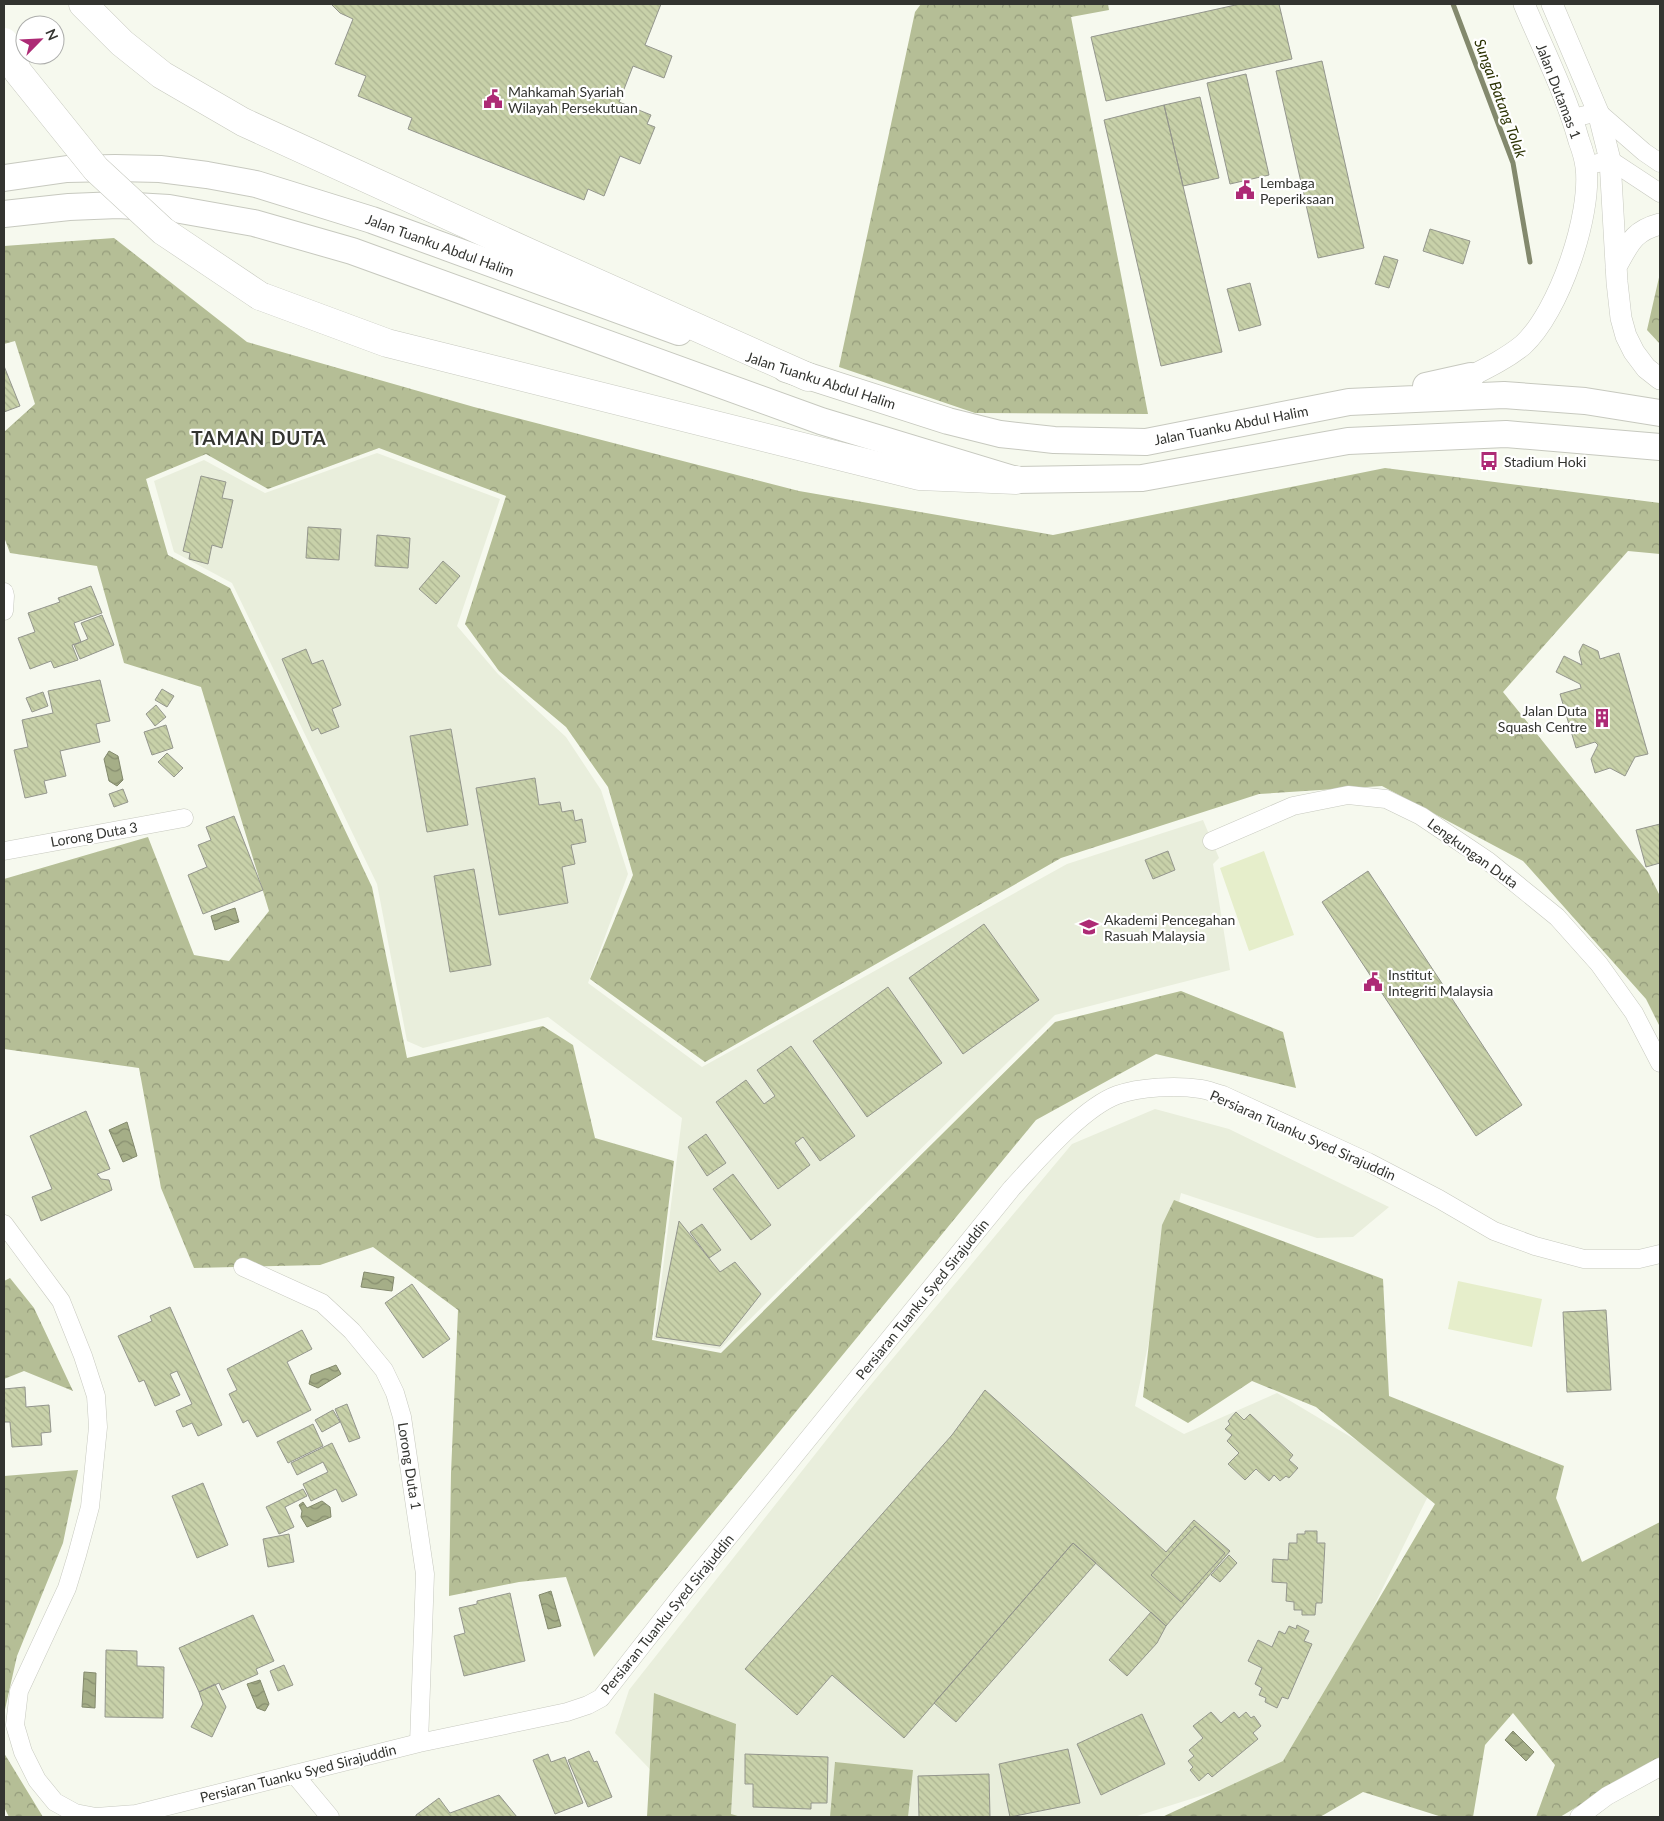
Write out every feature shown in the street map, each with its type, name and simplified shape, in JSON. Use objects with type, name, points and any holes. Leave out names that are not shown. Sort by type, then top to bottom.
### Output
[{"type":"highway","points":[[83,4],[122,43],[162,75],[243,122],[808,377]]},
{"type":"highway","points":[[4,42],[18,72],[96,169],[163,231],[260,296],[387,343],[919,476],[1016,480]]},
{"type":"main road","name":"Jalan Tuanku Abdul Halim","points":[[4,178],[66,169],[115,168],[207,175],[256,184],[372,220],[808,377],[948,421],[1000,434],[1054,440],[1146,442],[1349,402],[1504,395],[1585,400],[1660,413]]},
{"type":"main road","points":[[4,214],[69,207],[118,205],[169,208],[254,223],[352,252],[821,421],[1016,480],[1142,478],[1348,441],[1506,434],[1660,447]]},
{"type":"main road","points":[[1349,402],[1471,376]]},
{"type":"street","name":"Jalan Dutamas 1","points":[[1471,376],[1508,357],[1524,344],[1542,322],[1554,302],[1576,243],[1584,215],[1587,191],[1586,166],[1573,118],[1524,4]]},
{"type":"street","name":"Jalan Dutamas 1","points":[[1552,4],[1598,112],[1610,160],[1616,267],[1621,318],[1626,336],[1634,352],[1646,368],[1660,379]]},
{"type":"street","points":[[1573,118],[1598,112],[1644,152],[1660,163]]},
{"type":"street","points":[[1586,166],[1610,160],[1660,194]]},
{"type":"street","points":[[1616,267],[1631,240],[1640,231],[1660,224]]},
{"type":"street","points":[[4,592],[4,611]]},
{"type":"street","name":"Lengkungan Duta","points":[[1212,841],[1293,806],[1348,795],[1386,799],[1421,816],[1488,861],[1557,917],[1599,964],[1634,1013],[1660,1063]]},
{"type":"street","name":"Lorong Duta 3","points":[[4,851],[184,818]]},
{"type":"street","name":"Persiaran Tuanku Syed Sirajuddin","points":[[4,1224],[10,1242],[61,1301],[83,1356],[96,1396],[98,1427],[90,1507],[77,1555],[67,1588],[19,1691],[15,1725],[23,1752],[37,1780],[55,1802],[75,1813],[96,1817],[136,1814],[419,1743],[567,1712],[588,1705],[601,1698],[689,1585],[1012,1188],[1070,1129],[1097,1107],[1116,1096],[1142,1089],[1168,1088],[1201,1089],[1215,1093],[1368,1162],[1439,1199],[1494,1231],[1535,1246],[1584,1259],[1639,1259],[1660,1254]]},
{"type":"street","name":"Lorong Duta 1","points":[[243,1267],[322,1303],[352,1330],[384,1370],[395,1393],[402,1417],[421,1535],[425,1574],[419,1743]]},
{"type":"street","points":[[1579,1817],[1607,1796],[1660,1767]]},
{"type":"street","points":[[294,1774],[330,1817]]},
{"type":"shaded area","name":"Akademi Pencegahan Rasuah Malaysia","points":[[377,453],[500,499],[457,626],[498,674],[566,737],[601,790],[628,874],[588,983],[702,1067],[1067,864],[1203,820],[1219,858],[1213,864],[1230,970],[1055,1015],[720,1349],[654,1339],[682,1118],[548,1017],[423,1048],[407,1041],[377,884],[232,583],[174,552],[154,481],[204,460],[265,493]]},
{"type":"shaded area","points":[[1264,851],[1294,935],[1249,951],[1220,868]]},
{"type":"shaded area","points":[[1155,1109],[1229,1129],[1389,1207],[1353,1237],[1317,1238],[1181,1193],[1135,1406],[1184,1434],[1277,1393],[1433,1486],[1295,1766],[1134,1817],[696,1817],[615,1733],[629,1690],[858,1400],[1072,1144]]},
{"type":"shaded area","points":[[1458,1281],[1542,1299],[1532,1347],[1448,1329]]},
{"type":"green space","points":[[921,4],[1108,4],[1109,10],[1071,17],[1148,414],[975,413],[839,367],[915,12]]},
{"type":"green space","points":[[114,238],[247,342],[474,407],[799,491],[1053,535],[1385,468],[1660,503],[1660,554],[1628,551],[1503,692],[1648,872],[1660,896],[1660,1027],[1646,999],[1523,861],[1382,786],[1259,794],[1061,858],[705,1062],[590,979],[633,875],[608,787],[566,727],[499,671],[465,624],[506,496],[379,448],[268,489],[206,454],[146,479],[168,555],[230,588],[372,887],[407,1058],[543,1026],[573,1045],[595,1138],[674,1161],[652,1340],[721,1353],[1055,1022],[1181,991],[1283,1032],[1296,1088],[1156,1054],[1036,1120],[594,1657],[566,1577],[519,1582],[449,1596],[451,1473],[458,1310],[373,1247],[320,1265],[194,1268],[161,1188],[139,1068],[4,1049],[4,879],[148,837],[194,955],[229,961],[269,911],[201,687],[124,663],[97,566],[10,553],[4,537],[4,432],[35,404],[15,341],[4,344],[4,246]]},
{"type":"green space","points":[[1660,273],[1660,344],[1647,330]]},
{"type":"green space","points":[[1174,1200],[1383,1279],[1389,1396],[1564,1466],[1556,1498],[1582,1562],[1660,1522],[1660,1757],[1560,1817],[1536,1817],[1555,1765],[1513,1713],[1485,1745],[1473,1817],[1442,1817],[1363,1792],[1320,1817],[1162,1817],[1283,1761],[1435,1504],[1316,1407],[1252,1381],[1188,1423],[1143,1397],[1162,1225]]},
{"type":"green space","points":[[10,1278],[34,1308],[73,1391],[24,1371],[4,1379],[4,1281]]},
{"type":"green space","points":[[78,1470],[63,1543],[17,1656],[4,1714],[4,1476]]},
{"type":"green space","points":[[654,1693],[736,1724],[731,1814],[741,1817],[647,1817]]},
{"type":"green space","points":[[4,1753],[43,1817],[9,1817],[4,1807]]},
{"type":"green space","points":[[835,1762],[913,1770],[908,1817],[830,1817]]},
{"type":"water","points":[[109,751],[118,756],[123,780],[117,786],[109,781],[104,759]]},
{"type":"water","points":[[235,908],[239,922],[215,930],[211,916]]},
{"type":"water","points":[[127,1122],[137,1156],[123,1162],[109,1130]]},
{"type":"water","points":[[364,1272],[394,1277],[392,1291],[361,1287]]},
{"type":"water","points":[[336,1365],[341,1374],[318,1388],[309,1384],[311,1375]]},
{"type":"water","points":[[322,1501],[330,1507],[331,1517],[307,1527],[301,1517],[302,1511],[299,1505],[303,1502],[307,1508]]},
{"type":"water","points":[[551,1591],[561,1626],[548,1629],[539,1595]]},
{"type":"water","points":[[84,1672],[96,1673],[95,1708],[82,1707]]},
{"type":"water","points":[[260,1680],[269,1704],[265,1711],[257,1708],[247,1684]]},
{"type":"water","points":[[1513,1731],[1534,1752],[1526,1761],[1505,1740]]},
{"type":"building","name":"Mahkamah Syariah Wilayah Persekutuan","points":[[331,4],[661,4],[645,45],[672,56],[664,78],[633,66],[619,102],[651,115],[647,124],[655,127],[640,164],[620,156],[604,196],[588,189],[584,200],[408,129],[412,118],[358,96],[366,76],[335,64],[353,19],[340,13]]},
{"type":"building","points":[[1240,4],[1279,4],[1292,59],[1106,101],[1091,37]]},
{"type":"building","points":[[1322,61],[1364,248],[1318,258],[1276,71]]},
{"type":"building","points":[[1246,74],[1269,175],[1230,184],[1207,83]]},
{"type":"building","points":[[1200,97],[1219,178],[1183,186],[1164,105]]},
{"type":"building","points":[[1164,105],[1222,352],[1161,366],[1104,120]]},
{"type":"building","points":[[1430,229],[1470,241],[1463,264],[1423,251]]},
{"type":"building","points":[[1384,256],[1398,260],[1389,288],[1375,284]]},
{"type":"building","points":[[1250,283],[1261,325],[1239,331],[1227,289]]},
{"type":"building","points":[[4,366],[20,406],[4,412]]},
{"type":"building","points":[[201,476],[226,482],[222,498],[233,500],[222,548],[212,545],[208,564],[189,559],[190,553],[183,551]]},
{"type":"building","points":[[308,527],[341,529],[339,560],[306,558]]},
{"type":"building","points":[[377,535],[410,538],[408,568],[375,566]]},
{"type":"building","points":[[443,561],[460,576],[436,604],[419,589]]},
{"type":"building","points":[[91,586],[102,613],[74,623],[81,642],[72,645],[78,660],[54,668],[51,661],[30,669],[18,638],[35,632],[28,613],[60,602],[58,598]]},
{"type":"building","points":[[102,615],[114,645],[80,659],[74,645],[88,639],[81,623]]},
{"type":"building","name":"Jalan Duta Squash Centre","points":[[1583,644],[1598,651],[1600,659],[1619,653],[1648,754],[1635,757],[1625,776],[1610,768],[1595,773],[1591,759],[1598,745],[1595,742],[1576,748],[1560,694],[1581,688],[1580,684],[1556,672],[1564,656],[1582,665],[1579,652]]},
{"type":"building","points":[[306,649],[312,664],[323,660],[341,705],[332,709],[339,727],[321,734],[318,728],[312,731],[282,659]]},
{"type":"building","points":[[100,680],[110,721],[96,724],[100,742],[60,751],[66,776],[44,781],[47,793],[25,798],[14,750],[28,747],[22,720],[53,713],[48,691]]},
{"type":"building","points":[[162,689],[174,696],[167,707],[155,700]]},
{"type":"building","points":[[43,692],[48,706],[32,712],[26,698]]},
{"type":"building","points":[[156,705],[166,717],[155,726],[146,714]]},
{"type":"building","points":[[166,725],[173,748],[152,755],[144,732]]},
{"type":"building","points":[[451,729],[468,825],[427,832],[410,736]]},
{"type":"building","points":[[167,753],[183,768],[174,777],[158,762]]},
{"type":"building","points":[[535,778],[539,805],[560,802],[562,812],[573,810],[575,821],[582,819],[586,842],[571,845],[575,864],[562,867],[568,903],[499,915],[476,788]]},
{"type":"building","points":[[123,789],[128,802],[114,807],[109,794]]},
{"type":"building","points":[[234,816],[263,890],[203,914],[188,875],[207,867],[198,845],[211,840],[206,827]]},
{"type":"building","points":[[1660,824],[1660,863],[1646,867],[1636,830]]},
{"type":"building","points":[[1168,851],[1175,870],[1153,879],[1145,860]]},
{"type":"building","points":[[474,869],[491,965],[450,972],[434,876]]},
{"type":"building","points":[[1368,871],[1522,1105],[1476,1136],[1322,902]]},
{"type":"building","points":[[984,924],[1039,1000],[963,1054],[909,978]]},
{"type":"building","points":[[888,987],[942,1063],[867,1117],[813,1041]]},
{"type":"building","points":[[791,1046],[855,1136],[820,1161],[803,1137],[795,1143],[810,1165],[778,1189],[716,1102],[746,1080],[764,1104],[775,1096],[757,1070]]},
{"type":"building","points":[[86,1111],[110,1169],[97,1174],[101,1179],[109,1180],[112,1190],[41,1221],[32,1197],[52,1189],[30,1136]]},
{"type":"building","points":[[706,1134],[726,1163],[707,1176],[688,1147]]},
{"type":"building","points":[[733,1174],[771,1225],[751,1240],[713,1189]]},
{"type":"building","points":[[679,1221],[720,1272],[735,1262],[761,1294],[720,1346],[656,1337]]},
{"type":"building","points":[[702,1224],[721,1250],[709,1258],[690,1232]]},
{"type":"building","points":[[412,1284],[450,1339],[423,1358],[385,1303]]},
{"type":"building","points":[[170,1307],[222,1425],[198,1436],[192,1423],[183,1427],[176,1411],[192,1404],[177,1371],[170,1374],[180,1395],[155,1406],[144,1380],[139,1382],[118,1336],[152,1321],[150,1316]]},
{"type":"building","points":[[1606,1310],[1611,1390],[1567,1392],[1563,1312]]},
{"type":"building","points":[[302,1330],[312,1349],[287,1362],[311,1410],[257,1437],[248,1420],[243,1423],[229,1394],[237,1390],[227,1369]]},
{"type":"building","points":[[25,1387],[26,1407],[49,1405],[51,1432],[41,1433],[42,1445],[12,1447],[10,1422],[4,1422],[4,1389]]},
{"type":"building","points":[[985,1390],[1166,1552],[1194,1520],[1230,1551],[1166,1626],[1073,1543],[904,1738],[832,1675],[797,1715],[745,1669],[952,1435]]},
{"type":"building","points":[[347,1404],[360,1438],[349,1442],[335,1409]]},
{"type":"building","points":[[333,1410],[340,1422],[322,1432],[315,1420]]},
{"type":"building","points":[[1236,1412],[1244,1420],[1250,1414],[1293,1455],[1289,1460],[1298,1468],[1289,1478],[1286,1476],[1280,1481],[1274,1475],[1269,1481],[1256,1469],[1245,1480],[1228,1464],[1239,1453],[1227,1441],[1232,1435],[1225,1429],[1230,1424],[1228,1421]]},
{"type":"building","points":[[313,1424],[323,1446],[288,1463],[277,1442]]},
{"type":"building","points":[[332,1443],[357,1495],[342,1502],[336,1489],[311,1501],[303,1484],[328,1472],[323,1462],[297,1475],[291,1463]]},
{"type":"building","points":[[203,1483],[228,1545],[197,1558],[172,1496]]},
{"type":"building","points":[[303,1489],[307,1496],[285,1507],[294,1527],[279,1534],[266,1507]]},
{"type":"building","points":[[1195,1526],[1225,1553],[1181,1602],[1151,1575]]},
{"type":"building","points":[[1305,1531],[1317,1531],[1317,1543],[1325,1543],[1322,1603],[1316,1603],[1315,1615],[1302,1615],[1302,1610],[1294,1610],[1294,1602],[1286,1601],[1287,1583],[1272,1582],[1273,1559],[1288,1560],[1289,1543],[1297,1543],[1297,1534],[1305,1534]]},
{"type":"building","points":[[289,1534],[294,1562],[268,1567],[263,1539]]},
{"type":"building","points":[[1073,1543],[1096,1563],[956,1722],[934,1703]]},
{"type":"building","points":[[1229,1555],[1237,1563],[1220,1582],[1211,1575]]},
{"type":"building","points":[[510,1593],[525,1661],[464,1676],[454,1636],[465,1633],[459,1608],[477,1604],[477,1601]]},
{"type":"building","points":[[1151,1612],[1166,1626],[1157,1643],[1127,1676],[1109,1660]]},
{"type":"building","points":[[253,1615],[274,1661],[256,1669],[258,1674],[222,1690],[219,1683],[199,1692],[179,1648]]},
{"type":"building","points":[[1297,1625],[1309,1631],[1304,1641],[1312,1644],[1288,1699],[1282,1697],[1277,1708],[1265,1702],[1266,1698],[1259,1695],[1262,1688],[1255,1684],[1262,1668],[1248,1661],[1258,1640],[1272,1647],[1279,1631],[1285,1634],[1289,1626],[1296,1629]]},
{"type":"building","points":[[106,1650],[137,1651],[137,1666],[164,1667],[163,1718],[105,1717]]},
{"type":"building","points":[[284,1665],[293,1685],[278,1691],[270,1671]]},
{"type":"building","points":[[215,1684],[226,1707],[212,1737],[191,1727],[203,1704],[199,1692]]},
{"type":"building","points":[[1211,1712],[1221,1723],[1234,1712],[1239,1718],[1246,1712],[1251,1718],[1254,1716],[1261,1726],[1253,1733],[1258,1739],[1212,1777],[1208,1773],[1199,1781],[1190,1770],[1193,1767],[1188,1761],[1194,1756],[1189,1750],[1203,1738],[1193,1726]]},
{"type":"building","points":[[1142,1714],[1165,1764],[1101,1795],[1077,1744]]},
{"type":"building","points":[[1068,1749],[1080,1803],[1010,1817],[999,1764]]},
{"type":"building","points":[[589,1751],[594,1762],[597,1761],[612,1797],[588,1807],[568,1760]]},
{"type":"building","points":[[548,1754],[551,1762],[565,1757],[583,1803],[555,1814],[533,1760]]},
{"type":"building","points":[[745,1754],[828,1757],[827,1803],[811,1803],[811,1809],[753,1807],[753,1784],[745,1784]]},
{"type":"building","points":[[989,1774],[990,1817],[919,1817],[918,1776]]},
{"type":"building","points":[[499,1795],[517,1817],[416,1817],[416,1815],[439,1798],[450,1813]]},
{"type":"waterway","name":"Sungai Batang Tolak","points":[[1453,4],[1513,163],[1530,262]]},
{"type":"place","name":"Mahkamah Syariah Wilayah Persekutuan","points":[[493,99]]},
{"type":"place","name":"Lembaga Peperiksaan","points":[[1245,190]]},
{"type":"place","name":"Stadium Hoki","points":[[1489,461]]},
{"type":"place","name":"Jalan Duta Squash Centre","points":[[1602,718]]},
{"type":"place","name":"Akademi Pencegahan Rasuah Malaysia","points":[[1089,927]]},
{"type":"place","name":"Institut Integriti Malaysia","points":[[1373,982]]},
{"type":"district","name":"TAMAN DUTA","points":[[259,437]]}]
